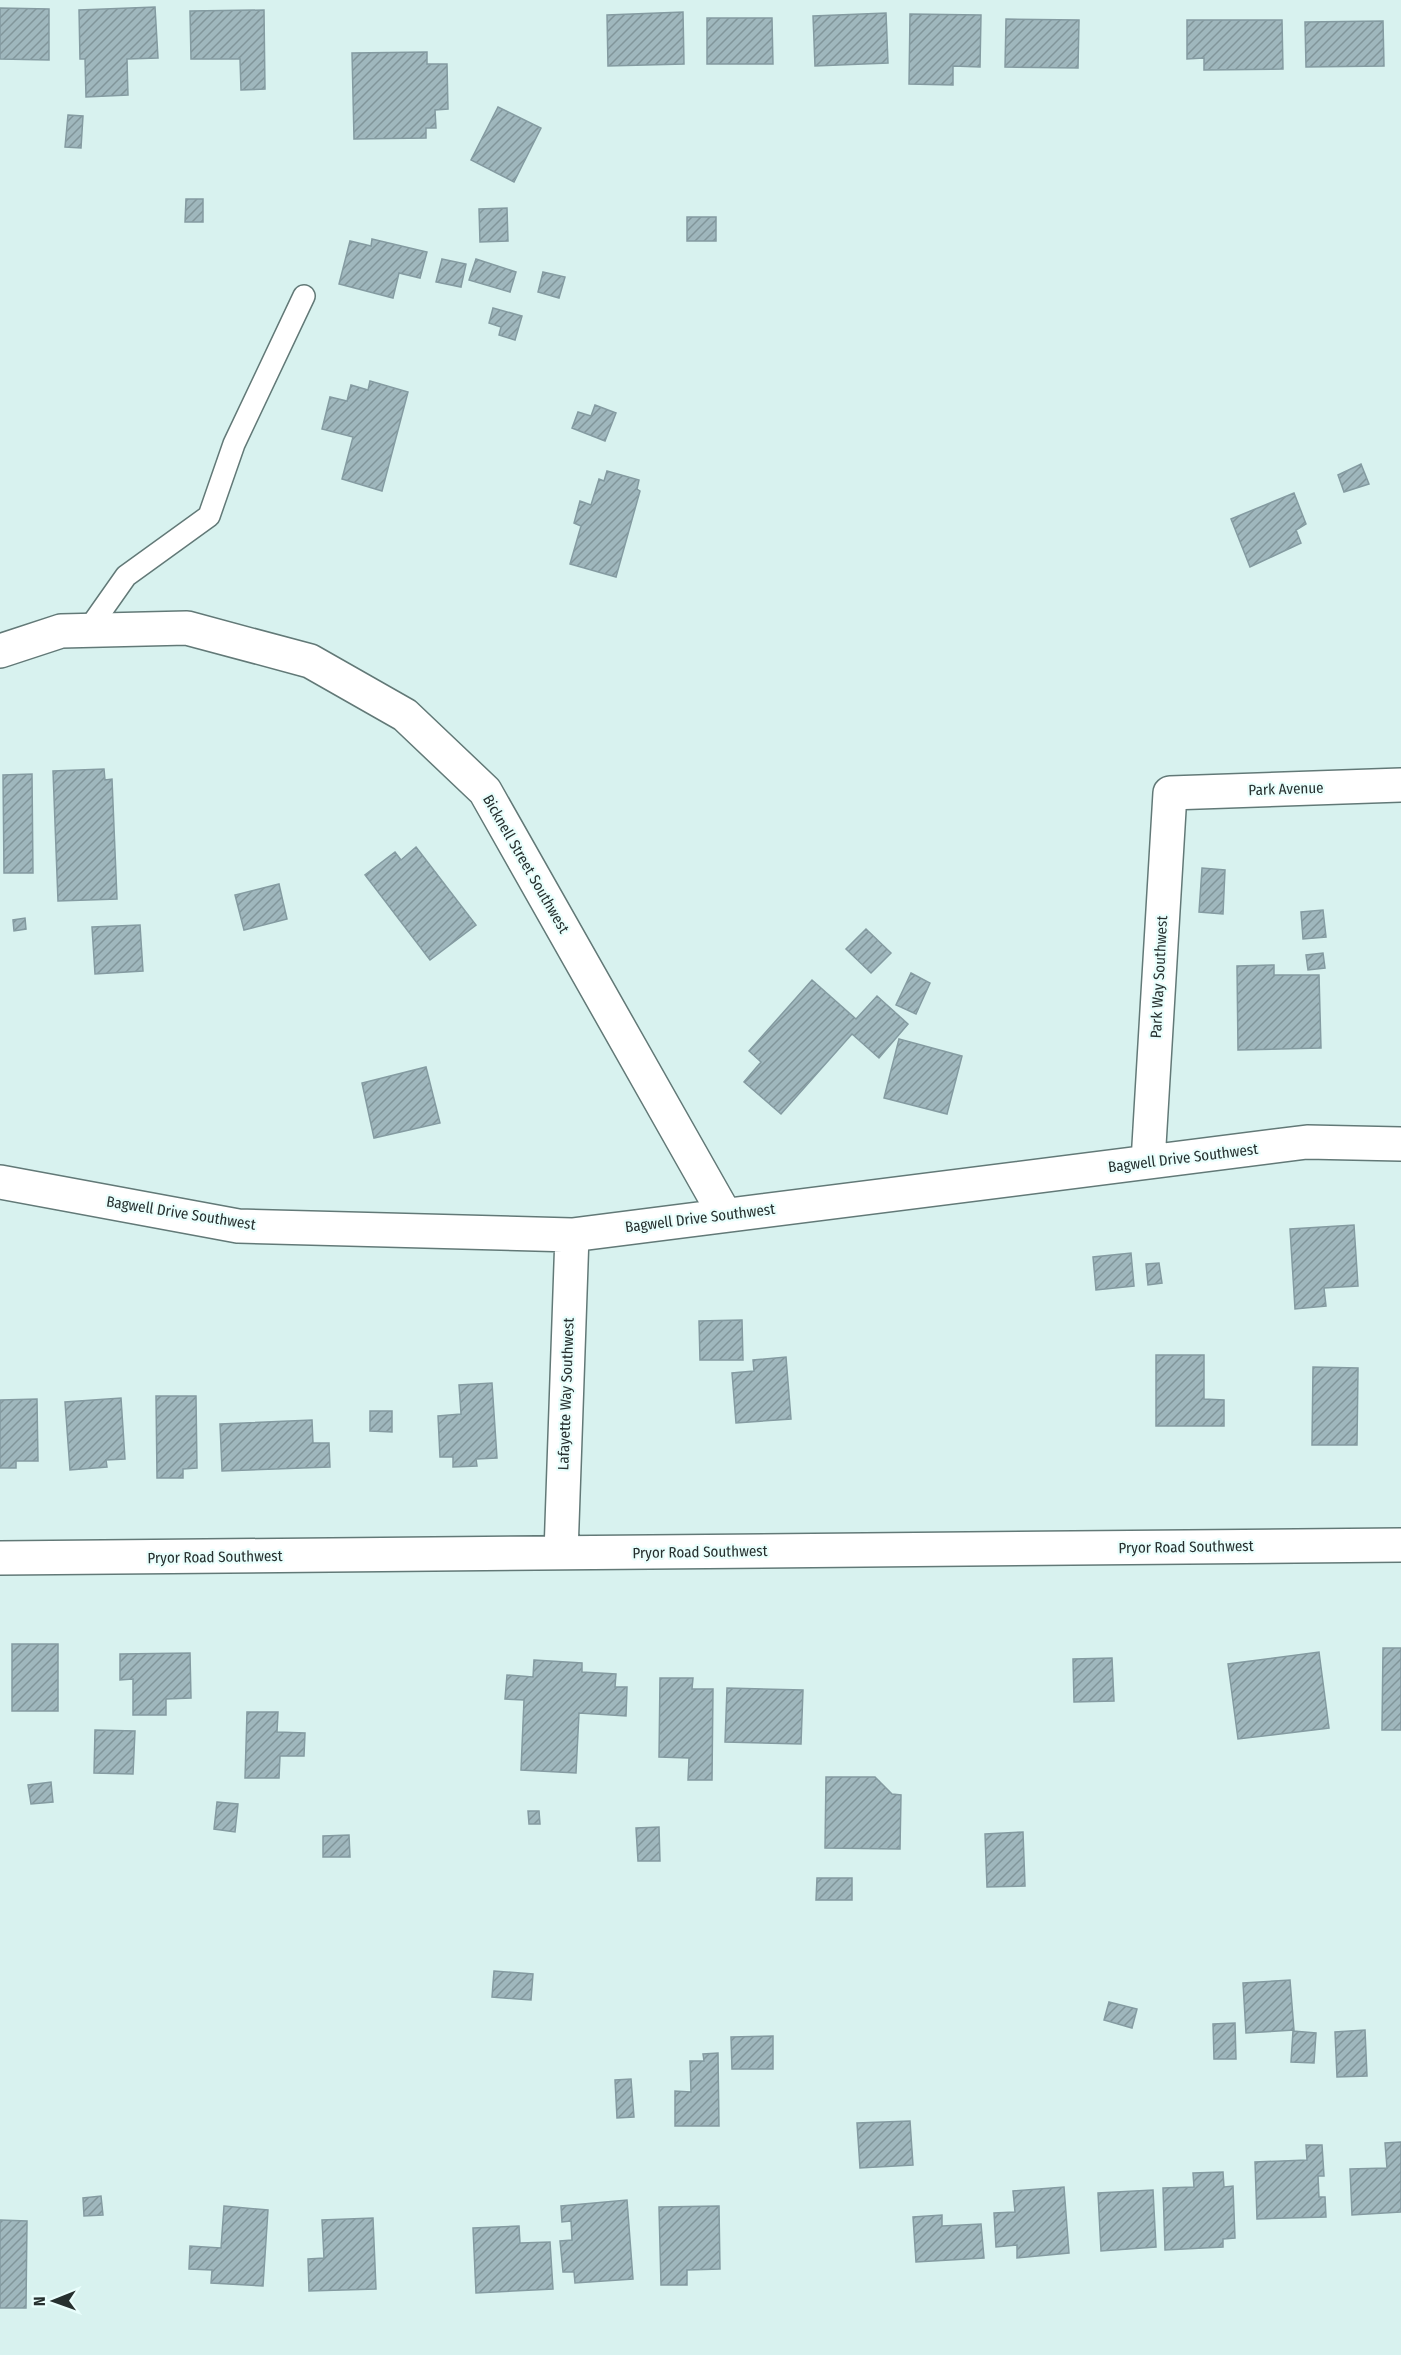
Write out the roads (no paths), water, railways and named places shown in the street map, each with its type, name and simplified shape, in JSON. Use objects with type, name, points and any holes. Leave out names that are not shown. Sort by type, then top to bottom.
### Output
[{"type":"street","name":"Bicknell Street Southwest","points":[[0,651],[61,631],[187,628],[310,661],[405,715],[485,791],[725,1215]]},
{"type":"street","name":"Park Avenue","points":[[1170,793],[1401,785]]},
{"type":"street","name":"Park Way Southwest","points":[[1148,1162],[1170,793]]},
{"type":"street","name":"Bagwell Drive Southwest","points":[[0,1182],[238,1226],[572,1235],[1307,1142],[1401,1144]]},
{"type":"street","name":"Lafayette Way Southwest","points":[[561,1553],[572,1235]]},
{"type":"street","name":"Pryor Road Southwest","points":[[0,1558],[1401,1545]]},
{"type":"lane","points":[[88,630],[126,576],[209,516],[234,444],[304,297]]}]
